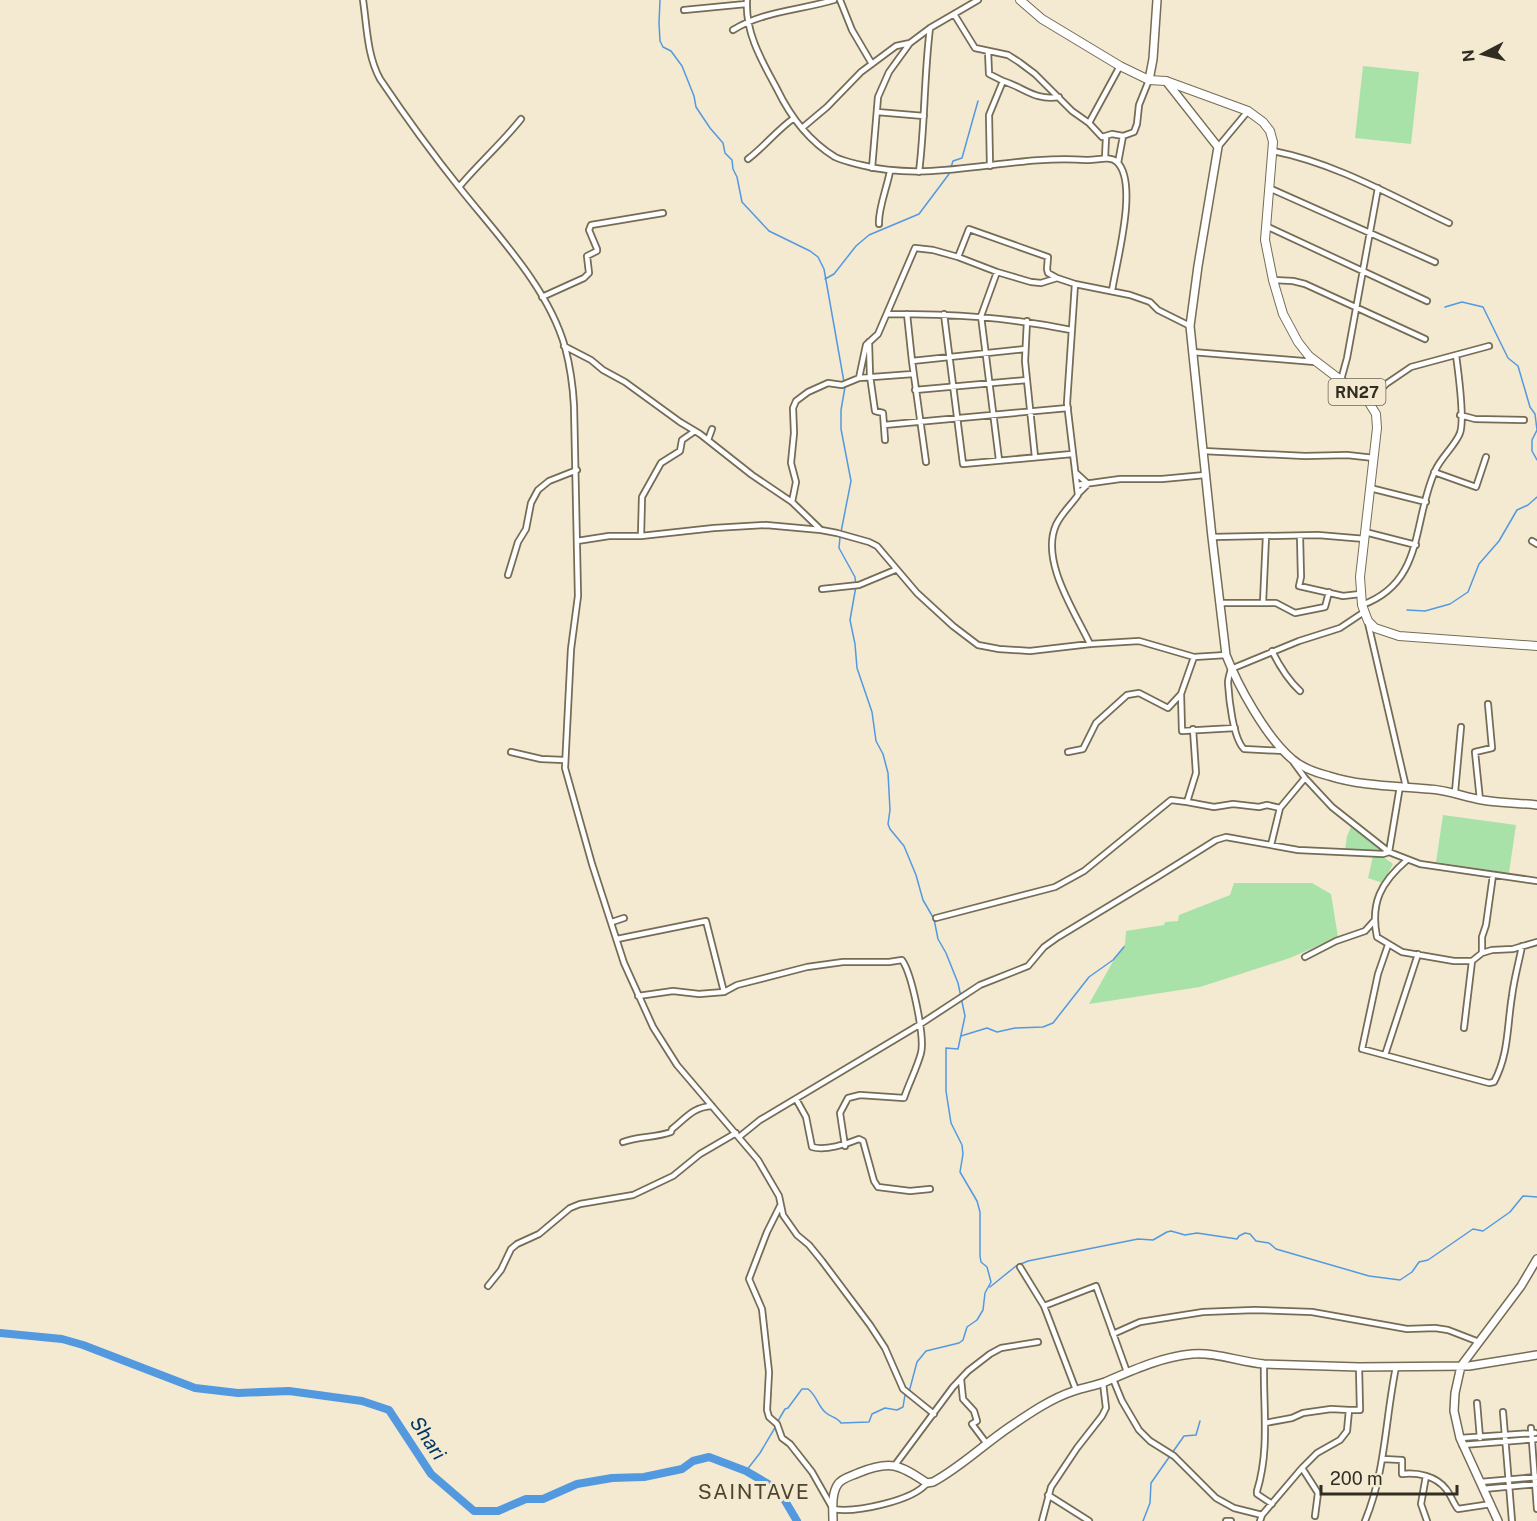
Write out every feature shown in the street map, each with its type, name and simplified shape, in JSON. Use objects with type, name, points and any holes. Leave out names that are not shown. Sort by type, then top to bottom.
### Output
[{"type":"main road","name":"RN27","points":[[1020,0],[1042,19],[1120,66],[1149,80],[1166,81],[1248,111],[1263,122],[1270,131],[1273,151],[1265,240],[1283,314],[1298,342],[1315,362],[1368,401],[1376,414],[1377,429],[1360,577],[1360,594],[1368,621]]},
{"type":"main road","points":[[1368,621],[1375,628],[1399,636],[1537,646]]},
{"type":"street","points":[[363,0],[374,67],[405,115],[523,266],[542,297],[564,346],[572,382],[577,470],[578,596],[571,649],[569,722],[564,760],[592,864],[616,939],[638,996],[653,1028],[672,1058],[758,1160],[779,1196],[783,1215],[870,1325],[885,1348],[903,1389],[934,1414]]},
{"type":"street","points":[[733,30],[784,11],[834,0]]},
{"type":"street","points":[[840,0],[852,30],[872,64]]},
{"type":"street","points":[[872,168],[878,97],[889,72],[910,43],[930,28],[978,0]]},
{"type":"street","points":[[954,14],[975,48],[1008,55],[1019,62],[1035,74],[1072,111],[1089,123],[1099,135],[1123,136],[1134,132],[1149,80],[1153,59],[1157,0]]},
{"type":"street","points":[[684,10],[746,2],[754,43],[779,93],[802,128],[818,145],[837,159],[890,171],[919,172],[946,171],[1043,159],[1105,158],[1118,163]]},
{"type":"street","points":[[919,172],[926,54],[930,28]]},
{"type":"street","points":[[802,128],[872,64],[896,46],[910,43]]},
{"type":"street","points":[[988,51],[989,74],[1040,98],[1059,98]]},
{"type":"street","points":[[1089,123],[1120,66]]},
{"type":"street","points":[[990,166],[988,115],[1003,81]]},
{"type":"street","points":[[1166,81],[1218,147]]},
{"type":"street","points":[[1248,111],[1218,147],[1190,326],[1226,655],[1257,717],[1305,778],[1332,807],[1389,852],[1420,864],[1537,881]]},
{"type":"street","points":[[876,112],[924,116]]},
{"type":"street","points":[[748,159],[762,149],[778,129],[794,117]]},
{"type":"street","points":[[459,187],[483,159],[505,139],[521,118]]},
{"type":"street","points":[[1112,291],[1127,204],[1124,179],[1118,163],[1123,136]]},
{"type":"street","points":[[1105,158],[1106,137]]},
{"type":"street","points":[[1273,151],[1289,154],[1347,174],[1449,223]]},
{"type":"street","points":[[879,224],[878,214],[886,193],[890,171]]},
{"type":"street","points":[[1269,188],[1435,262]]},
{"type":"street","points":[[1340,381],[1347,358],[1378,189]]},
{"type":"street","points":[[542,297],[588,274],[587,256],[597,251],[589,230],[591,225],[663,213]]},
{"type":"street","points":[[1265,225],[1427,301]]},
{"type":"street","points":[[958,257],[969,230],[1048,257],[1048,273],[1057,278],[1150,302],[1158,310],[1190,326]]},
{"type":"street","points":[[860,378],[866,345],[878,334],[915,248],[958,257],[997,272],[1041,284],[1057,278]]},
{"type":"street","points":[[997,272],[981,316],[999,460]]},
{"type":"street","points":[[1273,280],[1305,284],[1425,339]]},
{"type":"street","points":[[1075,284],[1068,408],[1078,495]]},
{"type":"street","points":[[888,314],[981,316],[1027,321],[1071,330]]},
{"type":"street","points":[[907,314],[926,462]]},
{"type":"street","points":[[944,314],[963,464],[1072,454]]},
{"type":"street","points":[[1027,321],[1025,349],[1035,457]]},
{"type":"street","points":[[869,342],[870,376],[875,411],[883,413],[885,440]]},
{"type":"street","points":[[564,346],[585,356],[708,440],[792,502],[821,530]]},
{"type":"street","points":[[1368,401],[1386,384],[1411,367],[1489,346]]},
{"type":"street","points":[[912,361],[1025,349]]},
{"type":"street","points":[[1192,352],[1315,362]]},
{"type":"street","points":[[1284,751],[1244,749],[1238,741],[1228,680],[1232,669],[1272,651],[1340,628],[1393,586],[1404,572],[1416,545],[1434,472],[1460,432],[1460,383],[1456,355]]},
{"type":"street","points":[[792,502],[796,482],[790,463],[794,434],[793,408],[796,402],[808,392],[828,383],[844,384],[870,376],[913,374]]},
{"type":"street","points":[[915,390],[1027,380]]},
{"type":"street","points":[[884,425],[1068,408]]},
{"type":"street","points":[[1460,415],[1475,418],[1524,420]]},
{"type":"street","points":[[708,440],[712,429]]},
{"type":"street","points":[[641,536],[642,498],[661,463],[680,451],[682,440],[695,431]]},
{"type":"street","points":[[1203,451],[1305,456],[1347,455],[1374,458]]},
{"type":"street","points":[[1434,472],[1476,487],[1486,457]]},
{"type":"street","points":[[508,575],[518,542],[526,529],[531,503],[538,490],[549,481],[577,470]]},
{"type":"street","points":[[1076,473],[1088,484]]},
{"type":"street","points":[[1077,485],[1120,479],[1162,479],[1205,474]]},
{"type":"street","points":[[1088,484],[1056,525],[1053,533],[1053,550],[1059,581],[1090,644]]},
{"type":"street","points":[[1370,488],[1426,502]]},
{"type":"street","points":[[577,541],[609,536],[641,536],[766,525],[821,530],[877,546],[896,570],[931,606],[978,645],[1030,651],[1139,641],[1194,657],[1226,655]]},
{"type":"street","points":[[1263,603],[1266,536]]},
{"type":"street","points":[[1300,536],[1301,577],[1299,586],[1343,596],[1360,594]]},
{"type":"street","points":[[1212,537],[1365,536],[1416,545]]},
{"type":"street","points":[[822,589],[856,585],[896,570]]},
{"type":"street","points":[[1220,603],[1276,603],[1295,613],[1325,607],[1329,592]]},
{"type":"street","points":[[1368,621],[1403,787],[1389,852]]},
{"type":"street","points":[[1272,651],[1279,665],[1300,691]]},
{"type":"street","points":[[1194,657],[1181,694],[1182,731],[1235,728]]},
{"type":"street","points":[[1068,752],[1083,749],[1096,723],[1127,695],[1139,693],[1168,708],[1181,694]]},
{"type":"street","points":[[1480,800],[1475,752],[1491,748],[1488,704]]},
{"type":"street","points":[[1455,792],[1461,727]]},
{"type":"street","points":[[1187,802],[1196,774],[1192,729]]},
{"type":"street","points":[[511,752],[541,759],[564,760]]},
{"type":"street","points":[[1292,760],[1329,776],[1455,792],[1480,800],[1537,805]]},
{"type":"street","points":[[1271,845],[1280,808],[1305,778]]},
{"type":"street","points":[[936,918],[1055,887],[1084,871],[1171,800],[1214,807],[1233,804],[1259,807],[1267,804],[1280,808]]},
{"type":"street","points":[[488,1286],[501,1270],[511,1249],[538,1234],[570,1208],[580,1204],[633,1195],[673,1176],[700,1154],[738,1135],[919,1025],[980,985],[1028,966],[1044,947],[1058,937],[1216,840],[1226,837],[1298,850],[1383,854],[1389,852]]},
{"type":"street","points":[[1377,937],[1374,921],[1380,890],[1393,871],[1407,860]]},
{"type":"street","points":[[1482,953],[1482,937],[1486,925],[1493,874]]},
{"type":"street","points":[[612,922],[624,918]]},
{"type":"street","points":[[616,939],[706,921],[724,992]]},
{"type":"street","points":[[1305,957],[1336,941],[1365,931],[1374,921]]},
{"type":"street","points":[[1365,931],[1402,952],[1454,961],[1472,961],[1482,953],[1537,942]]},
{"type":"street","points":[[1388,945],[1378,974],[1362,1049],[1489,1083],[1494,1082],[1500,1070],[1508,1042],[1512,996],[1522,946]]},
{"type":"street","points":[[1385,1055],[1418,954]]},
{"type":"street","points":[[638,996],[673,991],[699,994],[724,992],[737,985],[789,970],[843,962],[902,960],[907,968],[913,990],[922,1050],[904,1098],[860,1095],[848,1098],[840,1113],[845,1146]]},
{"type":"street","points":[[1464,1028],[1472,961]]},
{"type":"street","points":[[795,1099],[801,1105],[806,1117],[812,1147],[817,1149],[845,1146],[859,1139],[863,1141],[874,1181],[878,1187],[910,1191],[930,1189]]},
{"type":"street","points":[[623,1142],[635,1137],[658,1137],[671,1132],[689,1112],[712,1106]]},
{"type":"street","points":[[780,1206],[767,1232],[749,1279],[762,1309],[769,1372],[767,1410],[771,1420],[777,1424],[782,1438],[790,1444],[812,1472],[833,1509]]},
{"type":"street","points":[[1498,1521],[1461,1442],[1454,1411],[1455,1393],[1461,1366],[1521,1286],[1537,1259]]},
{"type":"street","points":[[1020,1268],[1044,1306],[1076,1390]]},
{"type":"street","points":[[1044,1306],[1096,1286],[1127,1372]]},
{"type":"street","points":[[1113,1334],[1145,1322],[1203,1312],[1254,1310],[1312,1312],[1407,1329],[1435,1328],[1448,1330],[1479,1342]]},
{"type":"street","points":[[895,1465],[961,1378],[1001,1348],[1038,1342]]},
{"type":"street","points":[[833,1509],[847,1511],[910,1496],[927,1483],[939,1478],[1010,1426],[1057,1398],[1103,1383],[1142,1365],[1193,1354],[1264,1364],[1359,1367],[1461,1366],[1537,1355]]},
{"type":"street","points":[[1264,1364],[1265,1455],[1257,1494],[1272,1504]]},
{"type":"street","points":[[1265,1423],[1292,1418],[1303,1413],[1331,1409],[1360,1410],[1359,1367]]},
{"type":"street","points":[[1365,1521],[1373,1503],[1383,1460],[1388,1426],[1388,1405],[1396,1367]]},
{"type":"street","points":[[961,1378],[963,1399],[974,1412],[977,1421],[972,1424],[987,1444]]},
{"type":"street","points":[[1113,1378],[1122,1401],[1138,1430],[1172,1455],[1216,1498],[1234,1508],[1262,1515]]},
{"type":"street","points":[[1042,1521],[1048,1495],[1077,1448],[1106,1408],[1103,1383]]},
{"type":"street","points":[[1477,1403],[1480,1444]]},
{"type":"street","points":[[1260,1521],[1262,1515],[1302,1467],[1317,1453],[1340,1440],[1347,1431],[1348,1410]]},
{"type":"street","points":[[1503,1412],[1512,1521]]},
{"type":"street","points":[[1461,1442],[1480,1437],[1532,1431],[1537,1509]]},
{"type":"street","points":[[1461,1442],[1480,1444],[1534,1439]]},
{"type":"street","points":[[1383,1460],[1402,1460],[1402,1474],[1409,1473],[1437,1480],[1445,1487],[1458,1509],[1491,1504]]},
{"type":"street","points":[[833,1521],[835,1491],[842,1481],[875,1467],[895,1465],[927,1483]]},
{"type":"street","points":[[1302,1467],[1318,1493],[1316,1516]]},
{"type":"street","points":[[1426,1476],[1421,1504],[1427,1521]]},
{"type":"street","points":[[1479,1482],[1536,1477]]},
{"type":"street","points":[[1483,1489],[1536,1484]]},
{"type":"street","points":[[1048,1495],[1089,1521]]},
{"type":"street","points":[[1226,1521],[1231,1521]]},
{"type":"green space","points":[[1363,66],[1419,72],[1411,144],[1355,138]]},
{"type":"green space","points":[[1443,815],[1516,825],[1509,873],[1436,862]]},
{"type":"green space","points":[[1351,827],[1383,849],[1382,852],[1345,850]]},
{"type":"green space","points":[[1373,856],[1382,856],[1393,864],[1383,883],[1368,878]]},
{"type":"green space","points":[[1234,883],[1312,883],[1331,894],[1338,937],[1290,958],[1200,987],[1089,1004],[1125,944],[1126,931],[1178,921],[1179,915],[1230,895]]},
{"type":"waterway","points":[[660,0],[660,41],[682,66],[696,107],[723,143],[725,153],[732,160],[742,202],[769,231],[818,257],[824,269],[844,382]]},
{"type":"waterway","points":[[951,167],[953,161],[962,158],[978,101]]},
{"type":"waterway","points":[[825,279],[834,274],[856,246],[869,235],[919,214],[949,174]]},
{"type":"waterway","points":[[1445,307],[1462,302],[1483,307],[1508,358],[1518,366],[1530,407],[1535,414],[1537,430],[1532,440],[1532,451],[1537,460]]},
{"type":"waterway","points":[[841,532],[851,481],[841,429],[841,410],[845,387]]},
{"type":"waterway","points":[[1407,610],[1425,611],[1450,604],[1468,592],[1479,564],[1499,541],[1517,510],[1528,505],[1537,497]]},
{"type":"waterway","points":[[840,537],[839,548],[855,577],[856,586],[850,620],[857,668],[872,712],[876,741],[883,754],[888,773],[890,810],[888,824],[904,846],[923,900],[934,919],[938,939],[958,983],[965,1016],[958,1049],[946,1048],[946,1091],[951,1123],[962,1145],[960,1172],[977,1201],[980,1212],[980,1256],[981,1262],[987,1267],[991,1282],[985,1293],[983,1310],[977,1320],[967,1327],[963,1340],[926,1351],[917,1362],[909,1392]]},
{"type":"waterway","points":[[961,1036],[987,1028],[997,1032],[1015,1028],[1043,1027],[1053,1023],[1089,977],[1113,960],[1124,947]]},
{"type":"waterway","points":[[990,1287],[1016,1266],[1028,1261],[1138,1239],[1153,1240],[1171,1231],[1185,1235],[1197,1233],[1237,1239],[1245,1233],[1250,1234],[1256,1241],[1269,1243],[1276,1249],[1369,1276],[1400,1280],[1412,1272],[1419,1262],[1428,1260],[1473,1229],[1483,1231],[1510,1212],[1523,1196],[1537,1197]]},
{"type":"waterway","name":"Shari","points":[[0,1333],[62,1339],[195,1388],[238,1393],[289,1391],[362,1401],[389,1410],[431,1474],[474,1511],[498,1511],[526,1499],[543,1499],[577,1484],[612,1478],[644,1477],[682,1469],[693,1461],[709,1457],[746,1471],[770,1485],[781,1494],[797,1521]]},
{"type":"waterway","points":[[778,1421],[802,1389],[808,1389],[822,1409],[841,1423],[869,1422],[872,1414],[885,1408],[897,1410],[903,1407],[905,1395]]},
{"type":"waterway","points":[[1143,1521],[1150,1503],[1151,1483],[1184,1436],[1196,1435],[1200,1421]]},
{"type":"waterway","points":[[746,1471],[776,1426]]},
{"type":"district","name":"SAINTAVE","points":[[754,1492]]}]
